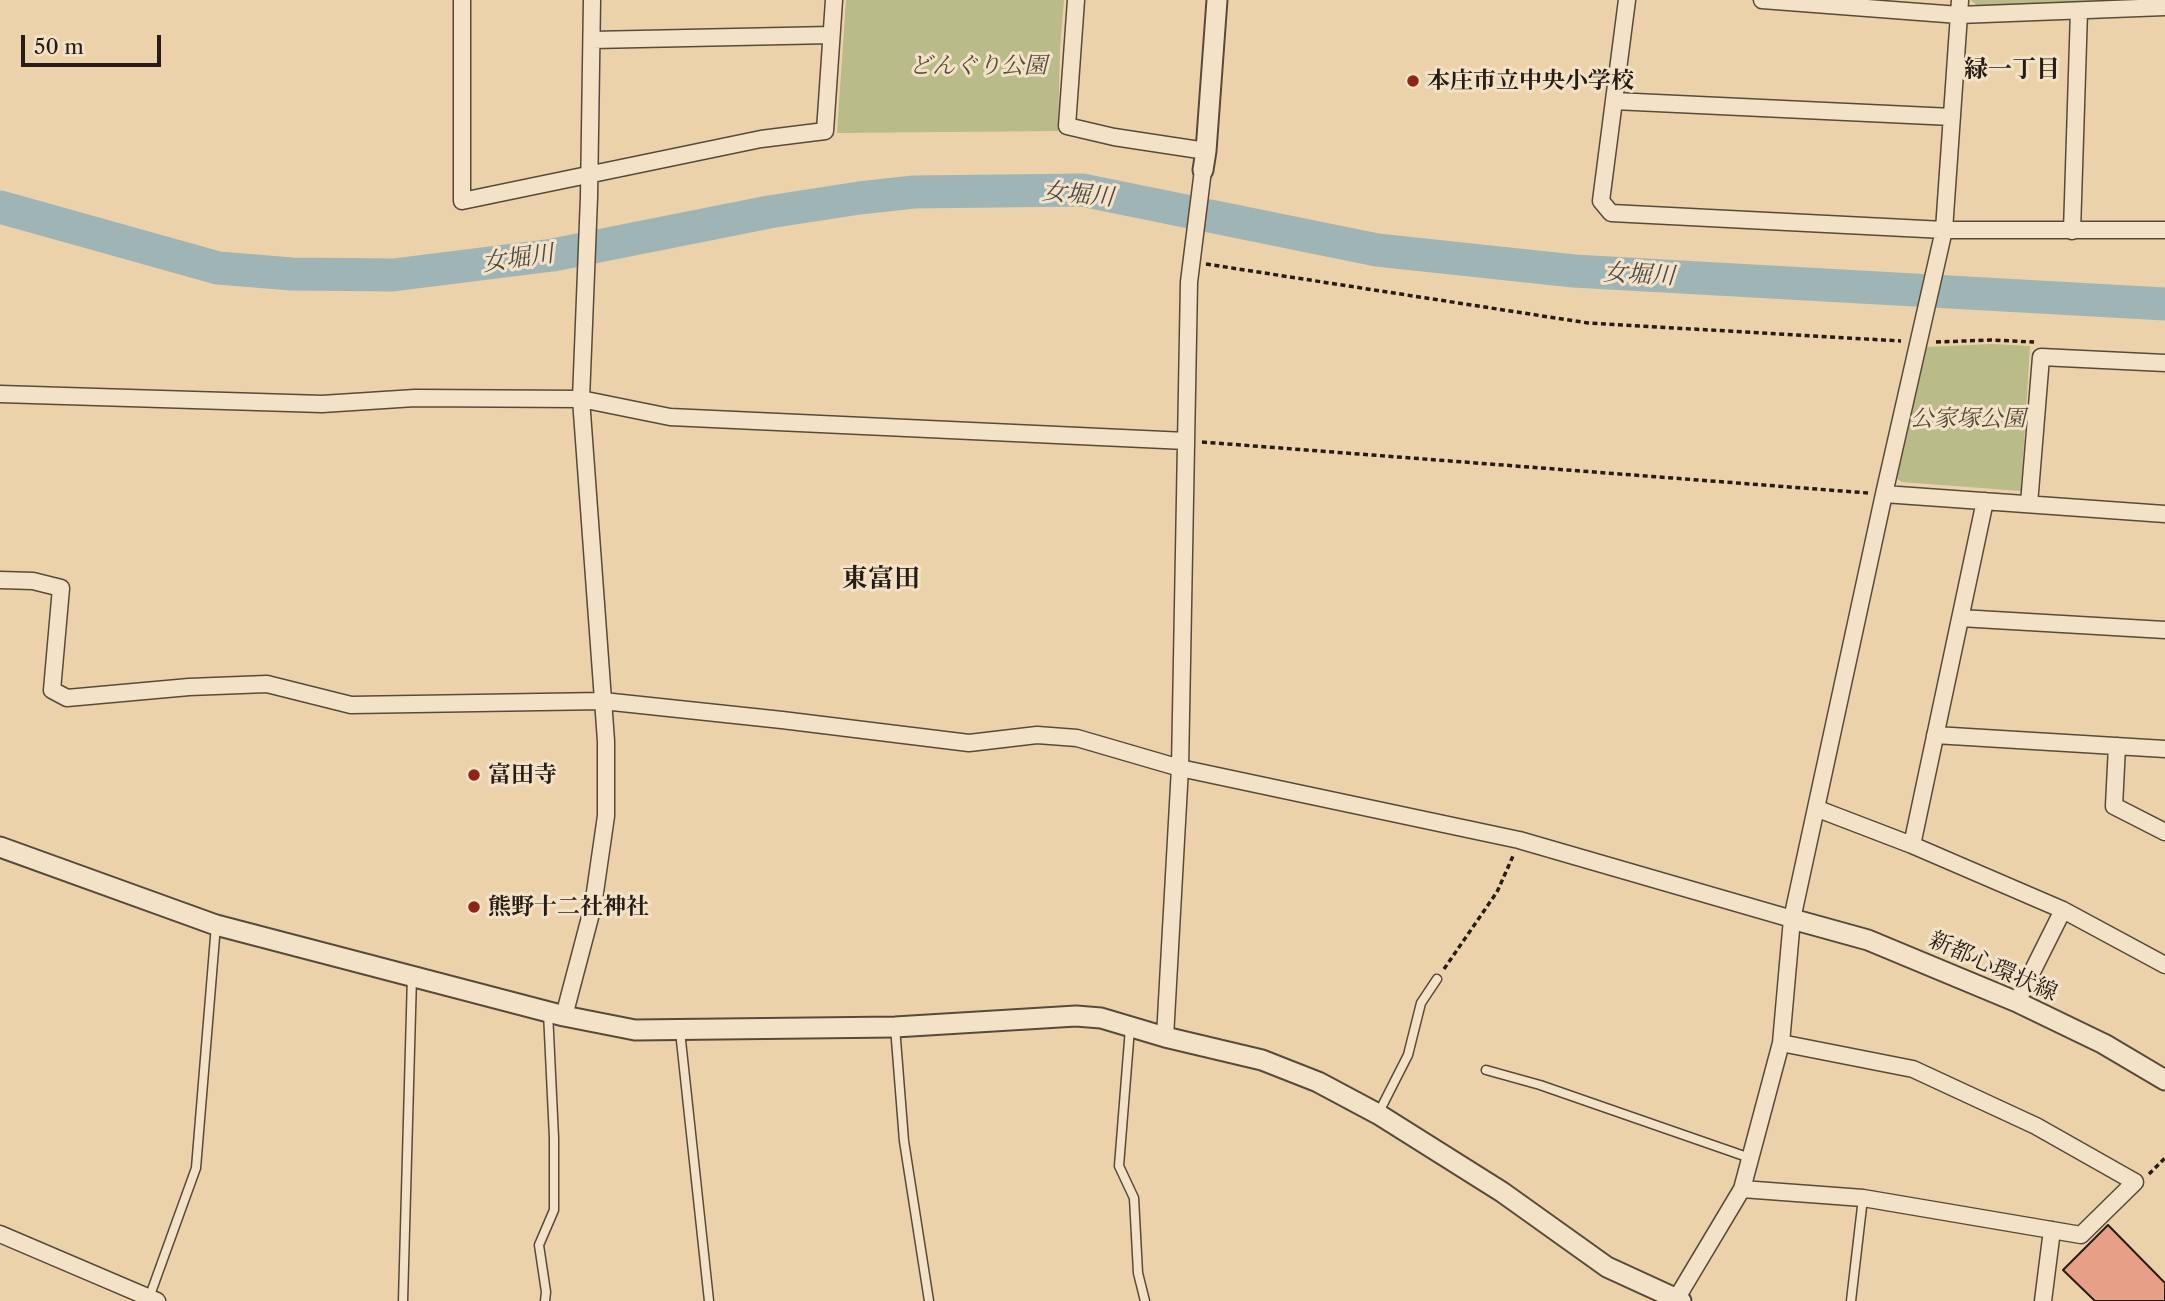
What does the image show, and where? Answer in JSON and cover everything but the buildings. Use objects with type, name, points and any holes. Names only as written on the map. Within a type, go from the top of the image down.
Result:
[{"type":"street","points":[[462,0],[462,201],[761,139],[825,131],[834,0]]},
{"type":"street","points":[[556,1014],[593,906],[606,816],[606,741],[581,399],[593,0]]},
{"type":"street","points":[[1076,0],[1067,126],[1205,161]]},
{"type":"street","points":[[1165,1037],[1180,768],[1189,282],[1205,161],[1217,0]]},
{"type":"street","points":[[1627,0],[1601,201],[1611,213],[1944,230],[2165,230]]},
{"type":"street","points":[[1762,0],[2079,10],[2163,5]]},
{"type":"street","points":[[0,847],[216,925],[556,1014],[635,1030],[895,1027],[1076,1016],[1101,1018],[1165,1037],[1262,1060],[1318,1082],[1378,1114],[1502,1192],[1607,1267],[1677,1300],[1742,1189],[1781,1043],[1792,919],[1944,230],[1960,8]]},
{"type":"street","points":[[2072,231],[2079,10]]},
{"type":"street","points":[[592,40],[831,35]]},
{"type":"street","points":[[1614,101],[1952,117]]},
{"type":"street","points":[[2029,505],[2041,357],[2165,363]]},
{"type":"street","points":[[0,394],[322,404],[415,398],[581,399],[670,417],[1186,441]]},
{"type":"street","points":[[1884,494],[2165,514]]},
{"type":"street","points":[[1912,845],[1985,501]]},
{"type":"street","points":[[0,580],[33,581],[61,588],[52,690],[67,698],[188,687],[267,684],[351,705],[603,701],[970,743],[1037,735],[1077,738],[1180,768],[1520,840],[1792,919]]},
{"type":"street","points":[[1960,618],[2165,630]]},
{"type":"street","points":[[1935,735],[2165,749]]},
{"type":"street","points":[[2118,746],[2114,806],[2165,832]]},
{"type":"street","points":[[1818,809],[1912,845],[2063,911],[2165,965]]},
{"type":"street","points":[[2017,1002],[2063,911]]},
{"type":"street","name":"新都心環状線","points":[[1792,919],[1868,940],[2017,1002],[2104,1044],[2165,1080]]},
{"type":"street","points":[[1742,1189],[1863,1198],[2081,1235],[2136,1182],[2036,1126],[1913,1069],[1781,1043]]},
{"type":"street","points":[[2043,1301],[2052,1230]]},
{"type":"street","points":[[0,1234],[153,1299]]},
{"type":"lane","points":[[153,1299],[196,1168],[216,925]]},
{"type":"lane","points":[[403,1301],[412,976]]},
{"type":"lane","points":[[1378,1114],[1408,1055],[1421,1003],[1437,979]]},
{"type":"lane","points":[[545,1301],[539,1245],[554,1210],[556,1014]]},
{"type":"lane","points":[[1130,1025],[1119,1166],[1134,1198],[1138,1273],[1146,1301]]},
{"type":"lane","points":[[895,1027],[904,1141],[929,1301]]},
{"type":"lane","points":[[680,1031],[709,1301]]},
{"type":"lane","points":[[1486,1070],[1540,1085],[1750,1158]]},
{"type":"lane","points":[[1852,1301],[1863,1198]]},
{"type":"path","points":[[1192,262],[1588,323],[1920,340]]},
{"type":"path","points":[[1186,441],[1884,494]]},
{"type":"path","points":[[1437,979],[1497,892],[1520,840]]},
{"type":"path","points":[[2136,1182],[2146,1177],[2165,1158]]},
{"type":"green space","name":"どんぐり公園","points":[[846,0],[1064,0],[1058,131],[837,133]]},
{"type":"green space","points":[[1970,0],[2152,0],[1978,6]]},
{"type":"green space","name":"公家塚公園","points":[[1991,344],[2030,346],[2021,491],[1902,482],[1894,477],[1927,347]]},
{"type":"waterway","name":"女堀川","points":[[0,207],[218,268],[292,274],[393,275],[553,255],[769,212],[859,198],[914,192],[1082,190],[1377,250],[1574,271],[2165,304]]},
{"type":"place","name":"本庄市立中央小学校","points":[[1413,81]]},
{"type":"place","name":"富田寺","points":[[474,775]]},
{"type":"place","name":"熊野十二社神社","points":[[474,907]]},
{"type":"district","name":"緑一丁目","points":[[2012,70]]},
{"type":"district","name":"東富田","points":[[881,579]]}]
